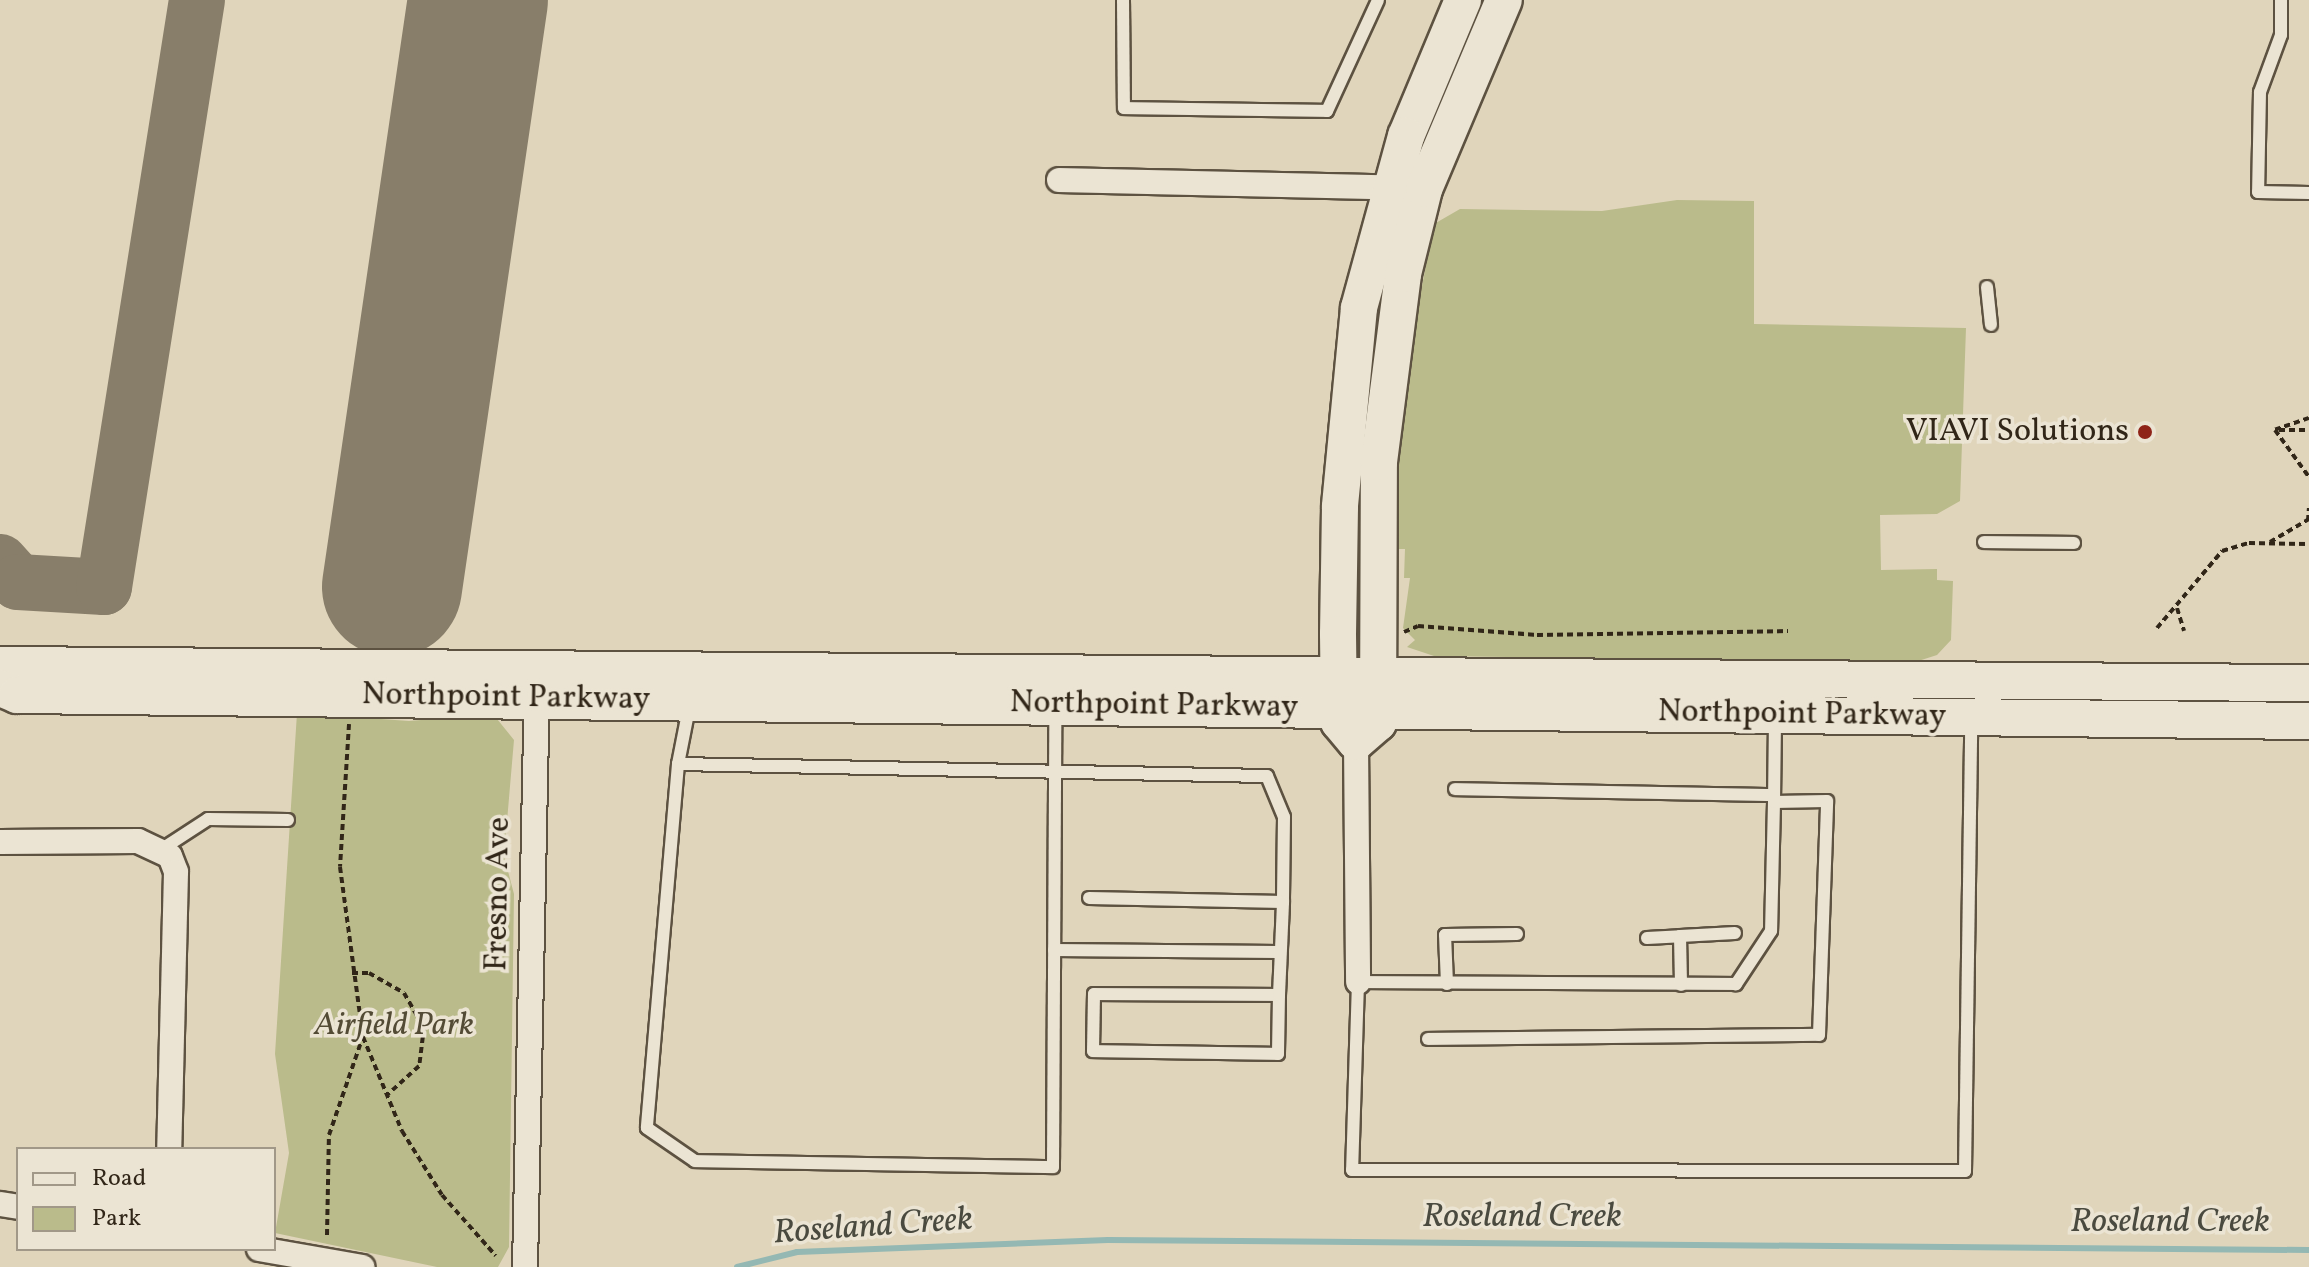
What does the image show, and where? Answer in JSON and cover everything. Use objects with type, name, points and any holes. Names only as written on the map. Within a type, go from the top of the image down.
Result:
[{"type":"street","points":[[1358,982],[1356,742],[1339,722],[1346,411],[1359,308],[1406,188],[1463,0]]},
{"type":"street","points":[[1356,742],[1378,723],[1379,462],[1406,188],[1504,0]]},
{"type":"street","points":[[1059,180],[1406,188]]},
{"type":"street","name":"Northpoint Parkway","points":[[0,665],[691,684],[1378,671],[1971,698],[2309,721]]},
{"type":"street","name":"Northpoint Parkway","points":[[0,688],[17,695],[538,682]]},
{"type":"street","name":"Fresno Ave","points":[[525,1267],[538,682]]},
{"type":"street","name":"Northpoint Parkway","points":[[691,684],[1055,705],[1775,715],[1971,698],[2309,683]]},
{"type":"street","points":[[0,842],[138,841],[162,849],[176,872],[169,1147]]},
{"type":"street","points":[[270,1251],[362,1267]]},
{"type":"lane","points":[[1123,0],[1124,108],[1327,111],[1378,0]]},
{"type":"lane","points":[[2281,0],[2281,35],[2260,92],[2258,192],[2309,193]]},
{"type":"lane","points":[[1987,287],[1991,325]]},
{"type":"lane","points":[[1984,542],[2074,543]]},
{"type":"lane","points":[[691,684],[678,764],[647,1128],[695,1161],[1053,1167],[1055,705]]},
{"type":"lane","points":[[1775,715],[1771,931],[1736,984],[1358,982],[1352,1170],[1965,1171],[1971,698]]},
{"type":"lane","points":[[678,764],[1267,776],[1284,817],[1283,902],[1278,952],[1279,995],[1278,1054],[1093,1051],[1094,994],[1279,995]]},
{"type":"lane","points":[[1428,1039],[1819,1035],[1827,801],[1455,789]]},
{"type":"lane","points":[[162,849],[208,819],[288,820]]},
{"type":"lane","points":[[1089,898],[1283,902]]},
{"type":"lane","points":[[1647,938],[1735,933]]},
{"type":"lane","points":[[1447,984],[1445,935],[1517,934]]},
{"type":"lane","points":[[1680,936],[1681,985]]},
{"type":"lane","points":[[1054,950],[1278,952]]},
{"type":"path","points":[[2275,430],[2309,418]]},
{"type":"path","points":[[2275,430],[2309,430]]},
{"type":"path","points":[[2275,430],[2309,477]]},
{"type":"path","points":[[2267,544],[2308,520],[2309,508]]},
{"type":"path","points":[[2157,628],[2177,608],[2212,558],[2267,544],[2309,544]]},
{"type":"path","points":[[2177,608],[2184,631]]},
{"type":"path","points":[[1402,633],[1418,626],[1537,635],[1788,631]]},
{"type":"path","points":[[350,714],[340,867],[363,1037],[387,1095],[442,1195],[496,1256]]},
{"type":"path","points":[[352,973],[369,973],[404,993],[424,1027],[419,1066],[387,1095]]},
{"type":"path","points":[[327,1235],[329,1135],[363,1037]]},
{"type":"green space","points":[[1677,200],[1754,201],[1754,324],[1966,328],[1960,501],[1937,514],[1880,515],[1881,570],[1937,569],[1937,580],[1953,581],[1951,640],[1937,655],[1912,663],[1434,656],[1407,647],[1415,640],[1403,628],[1410,578],[1404,578],[1405,549],[1393,549],[1398,410],[1434,224],[1460,209],[1602,211]]},
{"type":"green space","name":"Airfield Park","points":[[297,713],[409,721],[493,714],[514,740],[504,856],[514,894],[509,1247],[498,1267],[437,1267],[276,1233],[289,1153],[275,1054]]},
{"type":"waterway","name":"Roseland Creek","points":[[737,1267],[797,1252],[1108,1240],[2309,1250]]},
{"type":"taxiway","points":[[0,562],[18,582],[104,587],[197,0]]},
{"type":"runway","points":[[392,587],[478,0]]},
{"type":"place","name":"VIAVI Solutions","points":[[2145,432]]}]
